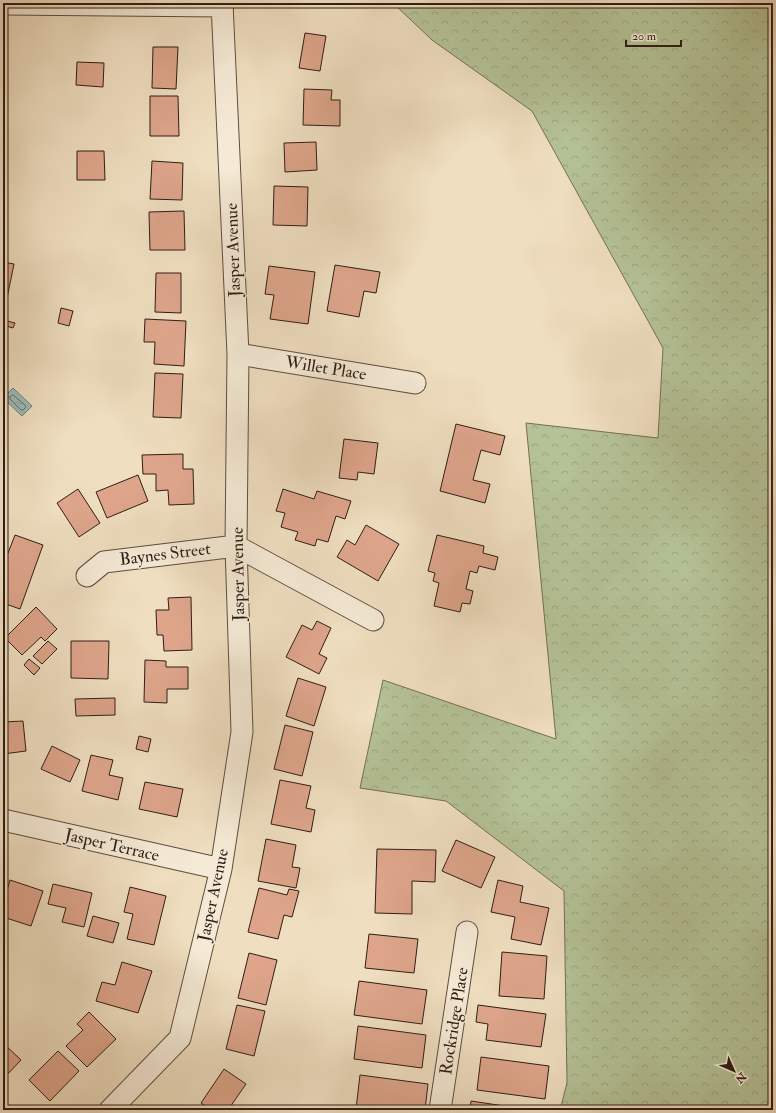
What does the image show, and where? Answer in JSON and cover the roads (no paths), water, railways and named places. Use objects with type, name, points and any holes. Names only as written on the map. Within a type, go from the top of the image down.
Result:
[{"type":"street","points":[[3,4],[223,5]]},
{"type":"street","name":"Jasper Avenue","points":[[110,1110],[180,1038],[221,869],[242,732],[236,546],[238,354],[223,5]]},
{"type":"street","name":"Willet Place","points":[[238,354],[415,383]]},
{"type":"street","points":[[236,546],[373,620]]},
{"type":"street","name":"Baynes Street","points":[[86,576],[104,562],[236,546]]},
{"type":"street","name":"Jasper Terrace","points":[[3,820],[221,869]]},
{"type":"street","name":"Rockridge Place","points":[[440,1110],[467,932]]},
{"type":"water","points":[[13,388],[32,406],[22,416],[3,398]]}]
